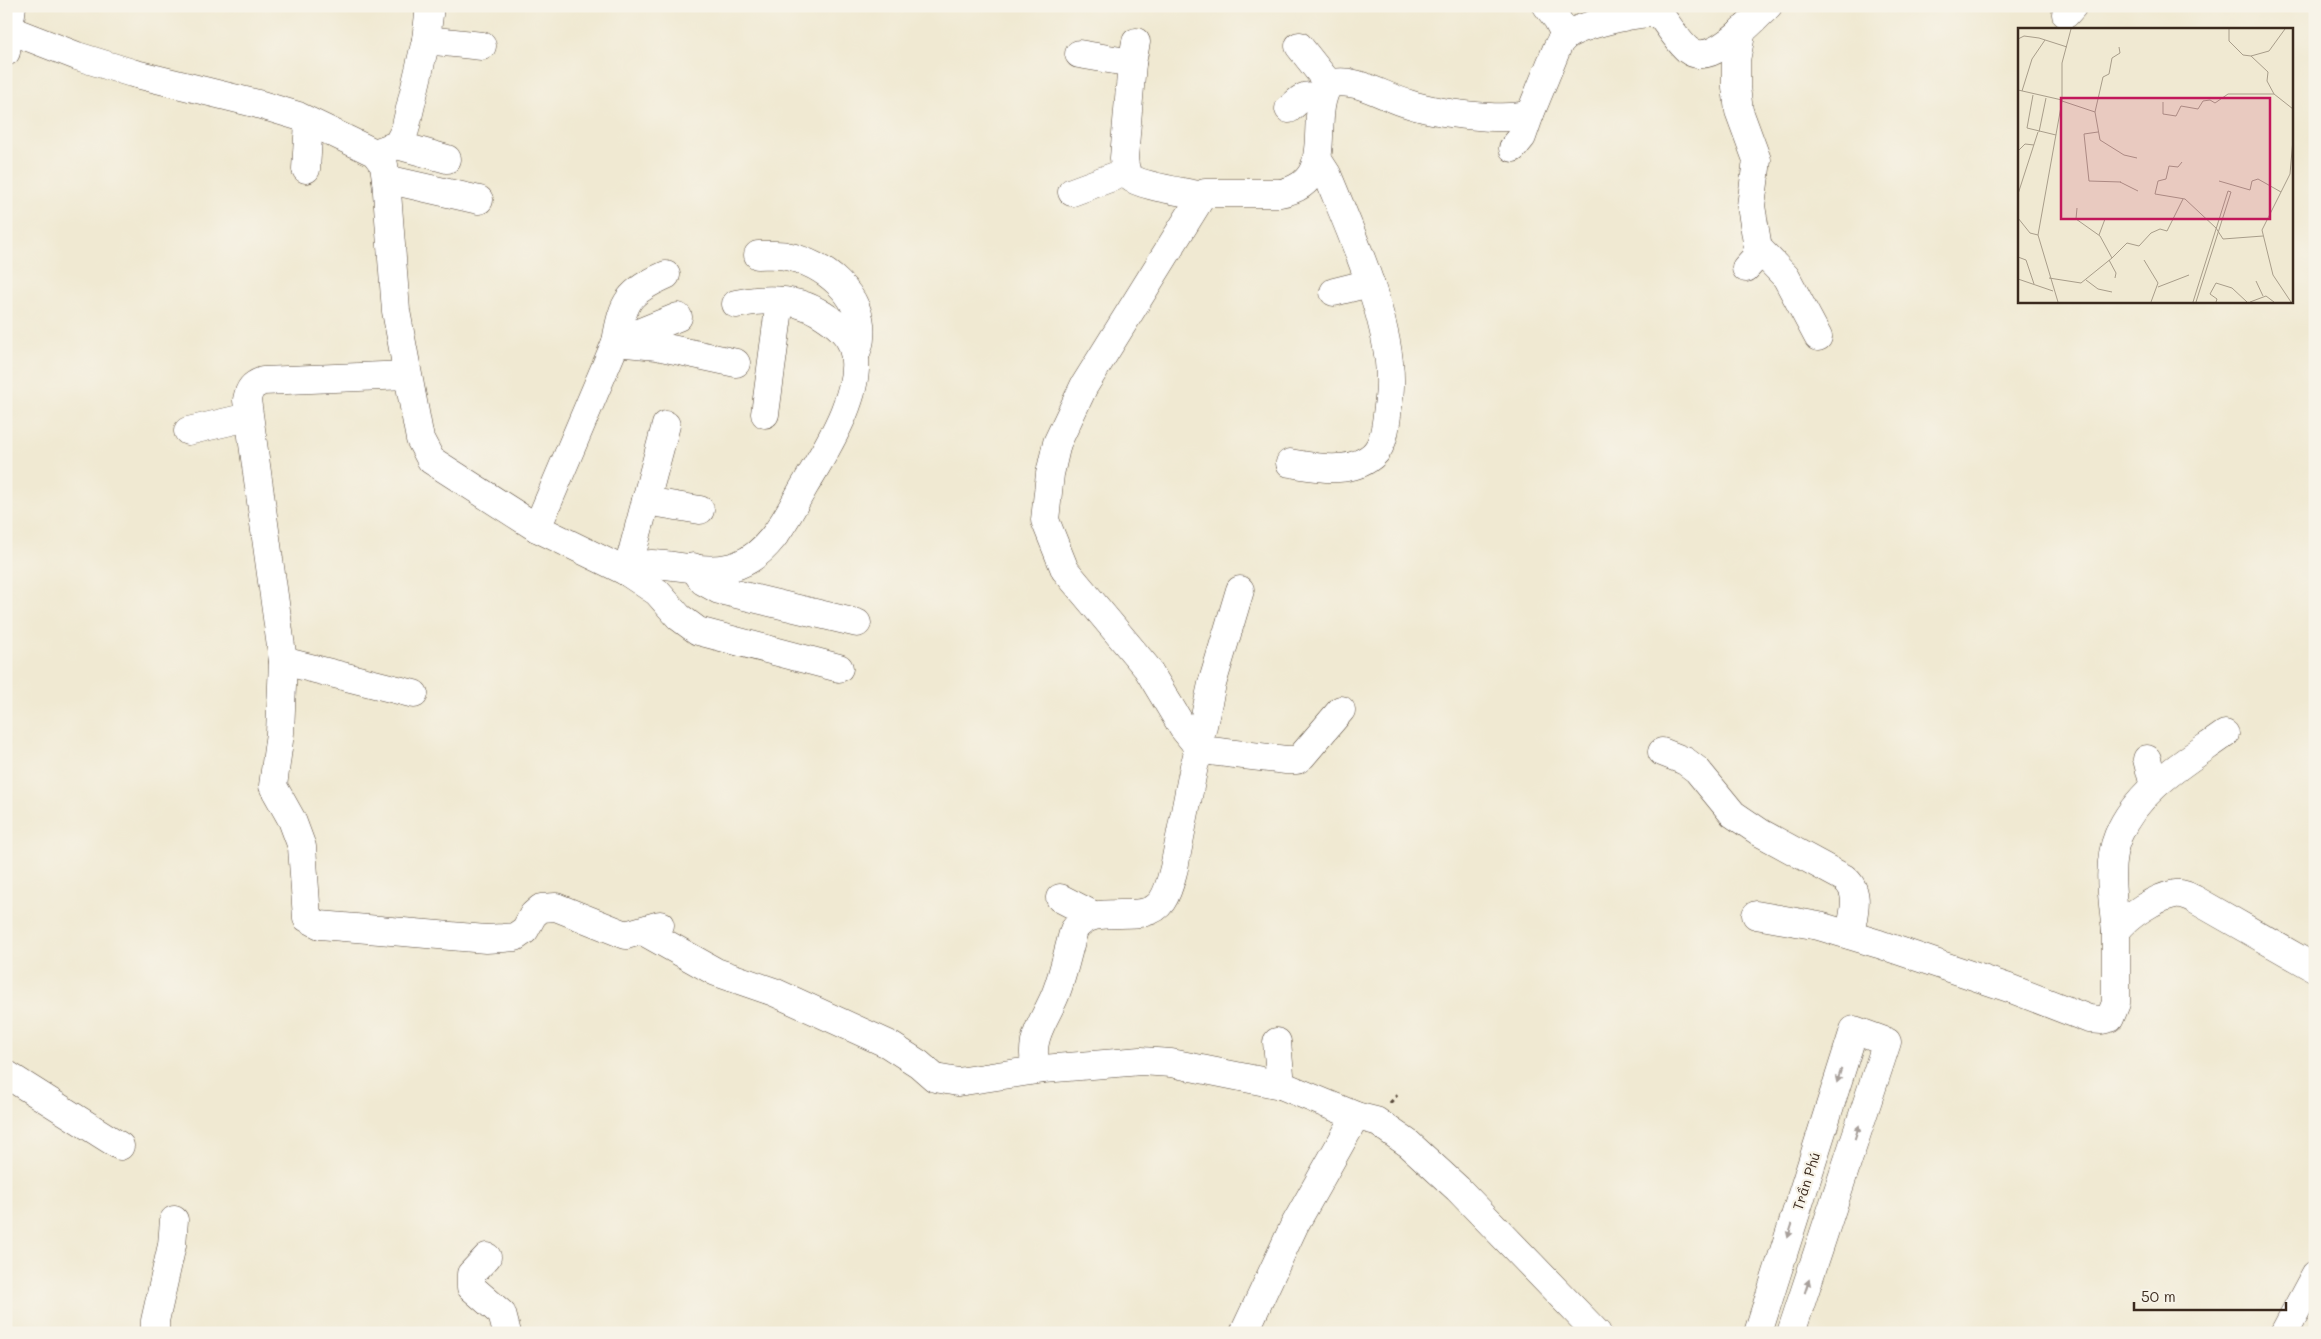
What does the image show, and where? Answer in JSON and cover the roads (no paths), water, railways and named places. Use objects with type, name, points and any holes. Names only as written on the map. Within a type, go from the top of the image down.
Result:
[{"type":"street","points":[[430,6],[426,40],[405,130],[386,149],[384,165],[393,289],[407,375],[420,438],[431,460],[537,528],[628,572],[657,592],[679,617],[698,631],[839,668]]},
{"type":"street","points":[[1547,6],[1566,36]]},
{"type":"street","points":[[1513,148],[1522,138],[1557,48],[1566,36],[1612,20],[1656,14],[1661,16],[1688,50],[1704,55],[1719,49],[1768,6]]},
{"type":"street","points":[[9,24],[132,73],[258,104],[386,149],[447,159]]},
{"type":"street","points":[[1742,30],[1736,60],[1736,87],[1739,111],[1757,160],[1751,206],[1752,258],[1786,277],[1818,337]]},
{"type":"street","points":[[426,40],[482,46]]},
{"type":"street","points":[[1299,46],[1325,93],[1318,160],[1310,177],[1291,191],[1280,193],[1205,193],[1202,196],[1084,386],[1068,418],[1057,443],[1050,474],[1045,520],[1065,570],[1148,668],[1197,749],[1297,760],[1308,750],[1341,710]]},
{"type":"street","points":[[1079,54],[1134,53],[1124,145],[1126,172],[1141,182],[1202,196]]},
{"type":"street","points":[[1289,109],[1305,96],[1325,93],[1345,81],[1427,110],[1506,117],[1530,114]]},
{"type":"street","points":[[306,169],[309,122]]},
{"type":"street","points":[[1290,463],[1330,468],[1347,466],[1368,460],[1378,451],[1385,432],[1390,385],[1387,347],[1370,283],[1327,174],[1318,160]]},
{"type":"street","points":[[1072,192],[1126,172]]},
{"type":"street","points":[[386,179],[479,200]]},
{"type":"street","points":[[628,572],[641,565],[652,564],[720,570],[740,564],[763,548],[776,534],[815,467],[846,407],[854,377],[855,357],[860,338],[859,319],[845,288],[819,267],[786,256],[758,255]]},
{"type":"street","points":[[537,528],[616,342],[622,311],[642,286],[666,275]]},
{"type":"street","points":[[1334,292],[1370,283]]},
{"type":"street","points":[[736,304],[758,300],[780,301],[810,306],[845,333],[852,343],[855,357]]},
{"type":"street","points":[[764,414],[780,301]]},
{"type":"street","points":[[616,342],[678,317]]},
{"type":"street","points":[[616,342],[657,346],[736,363]]},
{"type":"street","points":[[407,375],[263,381],[254,384],[246,400],[283,661],[280,733],[272,786],[292,820],[302,847],[307,918],[320,925],[486,939],[515,937],[525,930],[533,915],[541,908],[556,907],[626,936],[652,928],[716,972],[774,992],[888,1044],[935,1078],[958,1082],[1043,1069],[1141,1062],[1161,1063],[1281,1086],[1356,1116],[1376,1121],[1410,1144],[1458,1189],[1596,1333]]},
{"type":"street","points":[[188,431],[248,416]]},
{"type":"street","points":[[628,572],[666,425]]},
{"type":"street","points":[[646,500],[700,510]]},
{"type":"street","points":[[694,567],[703,582],[719,590],[857,623]]},
{"type":"street","points":[[1043,1069],[1035,1061],[1034,1052],[1037,1035],[1056,993],[1074,930],[1085,918],[1139,913],[1153,908],[1162,902],[1172,876],[1212,684],[1240,590]]},
{"type":"street","points":[[283,661],[414,694]]},
{"type":"street","points":[[1756,916],[1819,926],[2009,988],[2089,1019],[2102,1020],[2110,1018],[2116,1003],[2116,932],[2111,890],[2117,837],[2129,816],[2154,786],[2225,734]]},
{"type":"street","points":[[1662,752],[1685,761],[1697,770],[1733,814],[1761,833],[1853,884],[1856,894],[1850,935]]},
{"type":"street","points":[[2147,759],[2154,786]]},
{"type":"street","points":[[2116,932],[2130,916],[2164,898],[2176,894],[2185,894],[2315,968]]},
{"type":"street","points":[[1060,898],[1093,916]]},
{"type":"street","name":"Trần Phú","points":[[1758,1333],[1854,1030],[1887,1042],[1791,1333]]},
{"type":"street","points":[[1276,1042],[1281,1086]]},
{"type":"street","points":[[6,1074],[120,1146]]},
{"type":"street","points":[[1244,1333],[1294,1226],[1356,1116]]},
{"type":"street","points":[[155,1333],[154,1321],[172,1245],[174,1220]]},
{"type":"street","points":[[487,1256],[471,1274],[471,1287],[502,1314],[507,1333]]},
{"type":"street","points":[[2284,1333],[2315,1274]]}]
